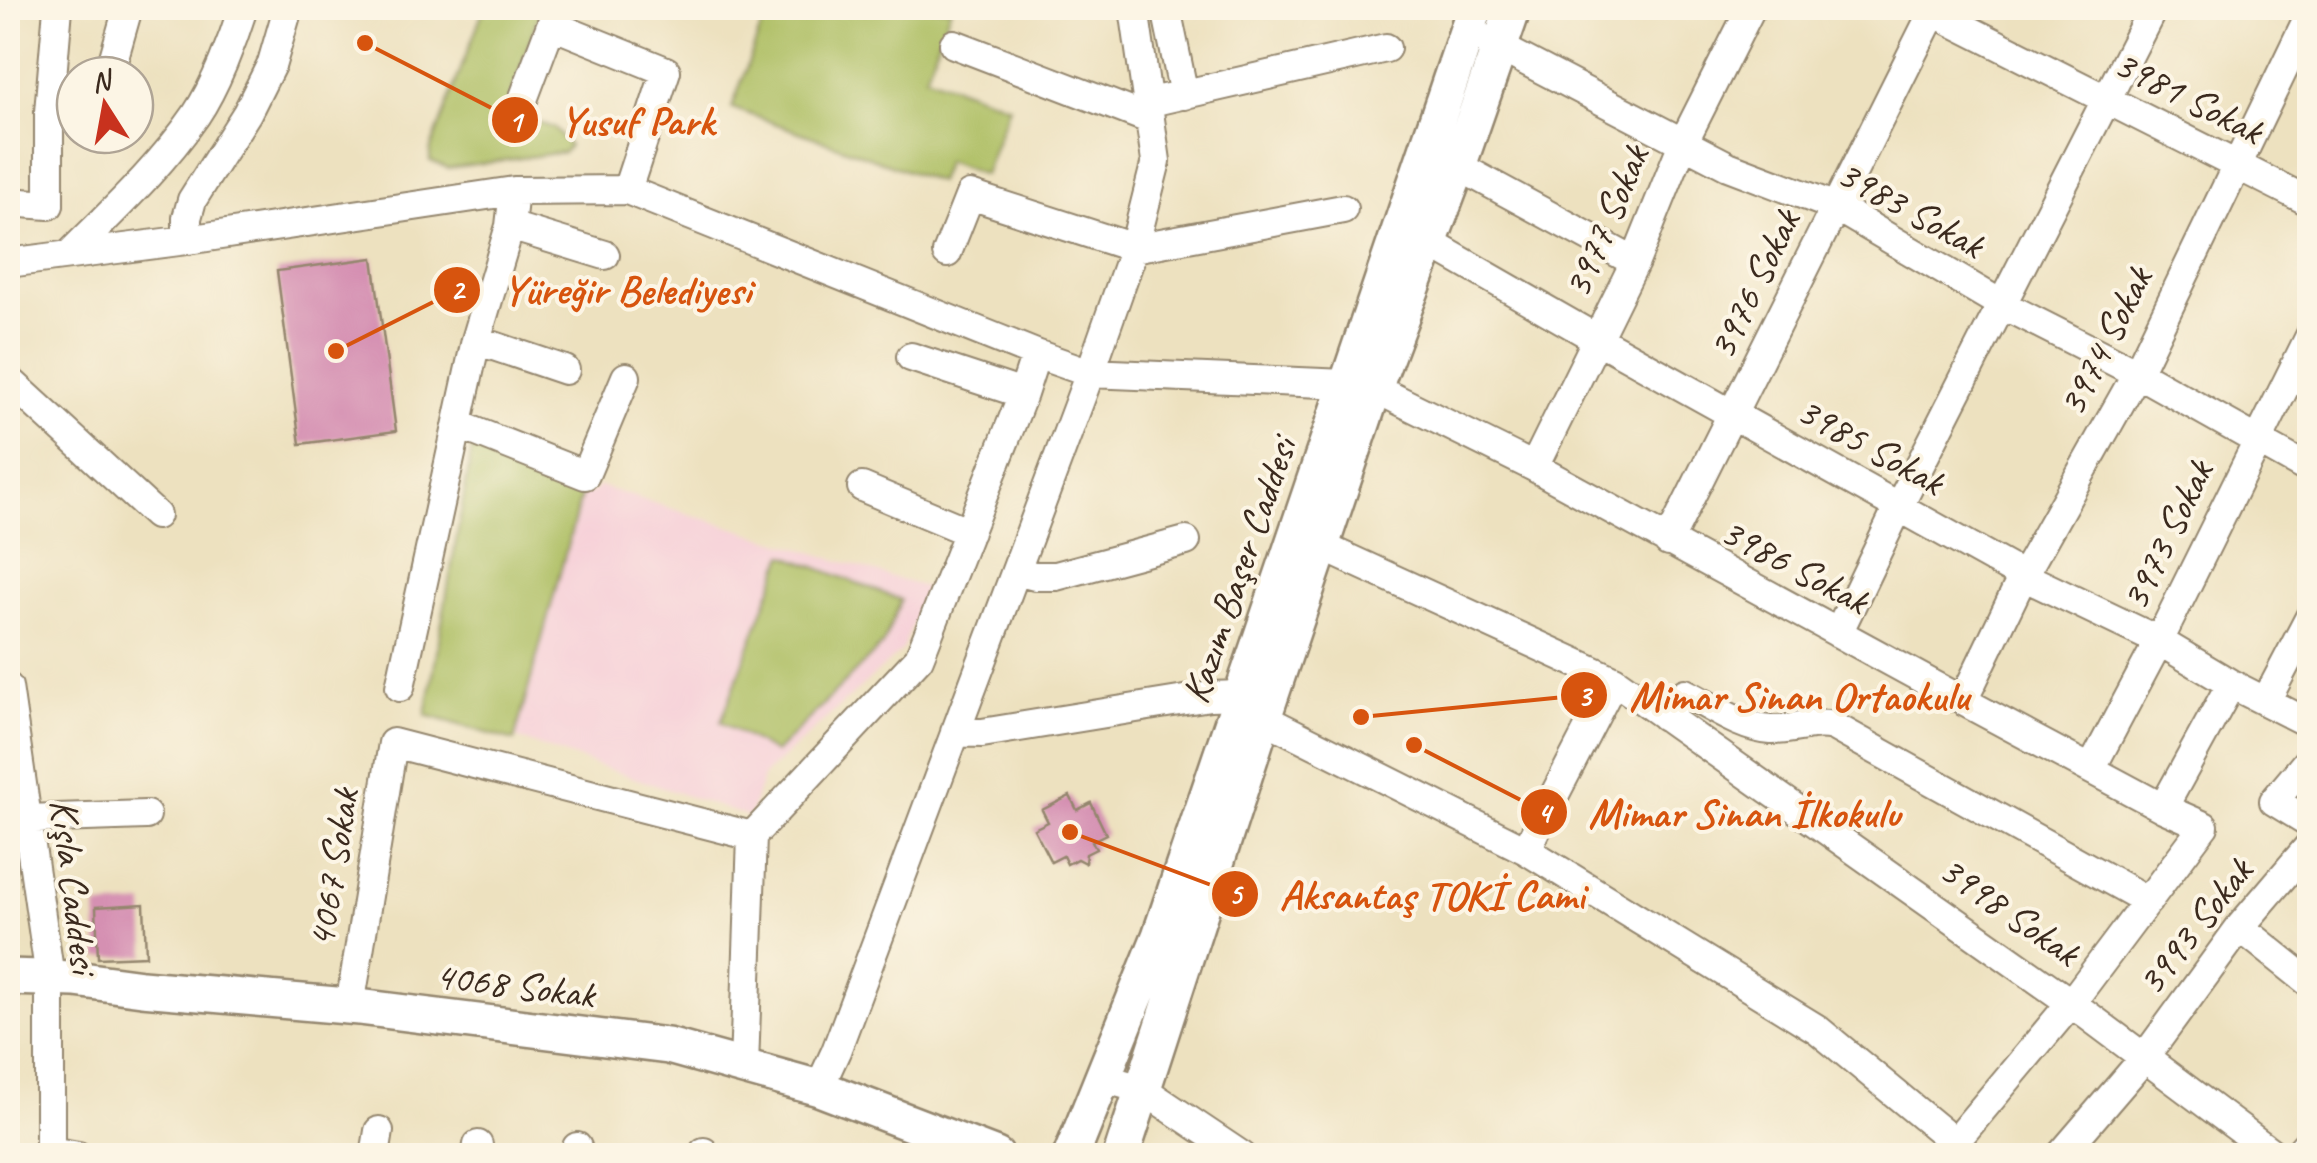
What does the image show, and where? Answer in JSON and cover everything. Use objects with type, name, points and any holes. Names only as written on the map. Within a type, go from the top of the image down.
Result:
[{"type":"main road","name":"Kazım Başer Caddesi","points":[[1121,1156],[1252,707],[1360,386],[1411,242],[1458,166],[1514,8]]},
{"type":"main road","name":"Kazım Başer Caddesi","points":[[1411,242],[1420,168],[1471,19]]},
{"type":"main road","name":"Kazım Başer Caddesi","points":[[1071,1156],[1321,546],[1360,386]]},
{"type":"main road","name":"4068 Sokak","points":[[8,977],[74,979],[350,1006],[668,1046],[820,1088],[996,1156]]},
{"type":"street","points":[[8,202],[50,205],[50,112],[58,8]]},
{"type":"street","points":[[115,55],[128,8]]},
{"type":"street","points":[[70,254],[143,180],[197,113],[234,38],[243,8]]},
{"type":"street","points":[[187,240],[186,218],[192,200],[264,80],[288,8]]},
{"type":"street","points":[[820,1088],[1134,248],[1156,162],[1134,8]]},
{"type":"street","points":[[1166,8],[1184,94]]},
{"type":"street","name":"3977 Sokak","points":[[1534,467],[1635,262],[1682,142],[1751,8]]},
{"type":"street","points":[[1838,633],[2152,8]]},
{"type":"street","name":"3981 Sokak","points":[[1931,9],[2310,202]]},
{"type":"street","name":"3976 Sokak","points":[[1668,542],[1931,9]]},
{"type":"street","name":"3974 Sokak","points":[[1963,701],[2023,576],[2137,373],[2310,14]]},
{"type":"street","points":[[524,98],[555,16],[666,71],[627,190]]},
{"type":"street","name":"3983 Sokak","points":[[1471,19],[1499,46],[1728,166],[1836,208],[2000,304],[2137,373],[2310,470]]},
{"type":"street","points":[[954,44],[1148,111],[1184,94],[1386,48]]},
{"type":"street","points":[[1420,168],[1458,166],[1635,262]]},
{"type":"street","points":[[8,263],[514,191],[627,190],[1090,373],[1360,386]]},
{"type":"street","points":[[400,687],[476,340],[510,226],[514,191]]},
{"type":"street","points":[[947,252],[970,195],[1134,248],[1342,209]]},
{"type":"street","points":[[510,226],[604,256]]},
{"type":"street","name":"3985 Sokak","points":[[1411,242],[1597,339],[2023,576],[2159,641],[2230,684],[2310,724]]},
{"type":"street","name":"3973 Sokak","points":[[2092,769],[2310,336]]},
{"type":"street","points":[[476,340],[564,370]]},
{"type":"street","points":[[744,1067],[752,836],[919,658],[1036,354]]},
{"type":"street","points":[[911,356],[1023,394]]},
{"type":"street","points":[[459,426],[585,475],[626,377]]},
{"type":"street","points":[[8,379],[156,515]]},
{"type":"street","name":"3986 Sokak","points":[[1360,386],[1534,467],[1963,701],[2204,826],[2148,901]]},
{"type":"street","points":[[862,487],[969,532]]},
{"type":"street","points":[[1016,571],[1056,576],[1186,541]]},
{"type":"street","name":"3998 Sokak","points":[[1321,546],[1614,680],[2072,1002],[2276,1156]]},
{"type":"street","points":[[2266,701],[2310,616]]},
{"type":"street","points":[[1526,850],[1614,680]]},
{"type":"street","points":[[2164,808],[2230,684]]},
{"type":"street","name":"Kışla Caddesi","points":[[8,687],[50,978],[50,1153]]},
{"type":"street","points":[[955,732],[982,733],[1210,696],[1252,707],[1526,850],[1817,1030],[1948,1149],[2072,1002],[2148,901],[1833,726],[1763,729],[1685,692],[1664,716]]},
{"type":"street","name":"4067 Sokak","points":[[350,1006],[393,743],[752,836]]},
{"type":"street","points":[[2310,758],[2274,801],[2310,823]]},
{"type":"street","points":[[27,819],[146,815]]},
{"type":"street","name":"3993 Sokak","points":[[2067,1153],[2240,927],[2310,845]]},
{"type":"street","points":[[2240,927],[2310,983]]},
{"type":"street","points":[[1102,1078],[1142,1089],[1242,1156]]},
{"type":"street","points":[[2296,1156],[2310,1140]]},
{"type":"street","points":[[50,1153],[78,1156]]},
{"type":"shaded area","points":[[469,455],[592,493],[599,486],[927,588],[902,650],[764,775],[749,817],[431,709]]},
{"type":"green space","points":[[484,8],[541,8],[506,111],[554,128],[569,146],[564,152],[448,168],[430,161],[430,151]]},
{"type":"green space","points":[[768,8],[951,8],[926,76],[1009,106],[984,175],[946,161],[938,182],[732,108]]},
{"type":"green space","points":[[472,448],[584,485],[514,741],[426,715]]},
{"type":"green space","points":[[784,555],[901,600],[883,644],[775,753],[721,722]]},
{"type":"building","points":[[373,258],[396,431],[300,444],[277,271]]},
{"type":"building","points":[[1070,796],[1077,810],[1091,803],[1106,834],[1092,841],[1096,849],[1086,854],[1085,863],[1077,859],[1067,864],[1063,856],[1051,862],[1034,829],[1048,822],[1042,810]]},
{"type":"building","points":[[144,904],[146,956],[98,958],[96,907]]},
{"type":"place","name":"Yusuf Park","points":[[365,43]]},
{"type":"place","name":"Yüreğir Belediyesi","points":[[336,351]]},
{"type":"place","name":"Mimar Sinan Ortaokulu","points":[[1361,717]]},
{"type":"place","name":"Mimar Sinan İlkokulu","points":[[1414,745]]},
{"type":"place","name":"Aksantaş TOKİ Cami","points":[[1070,832]]}]
